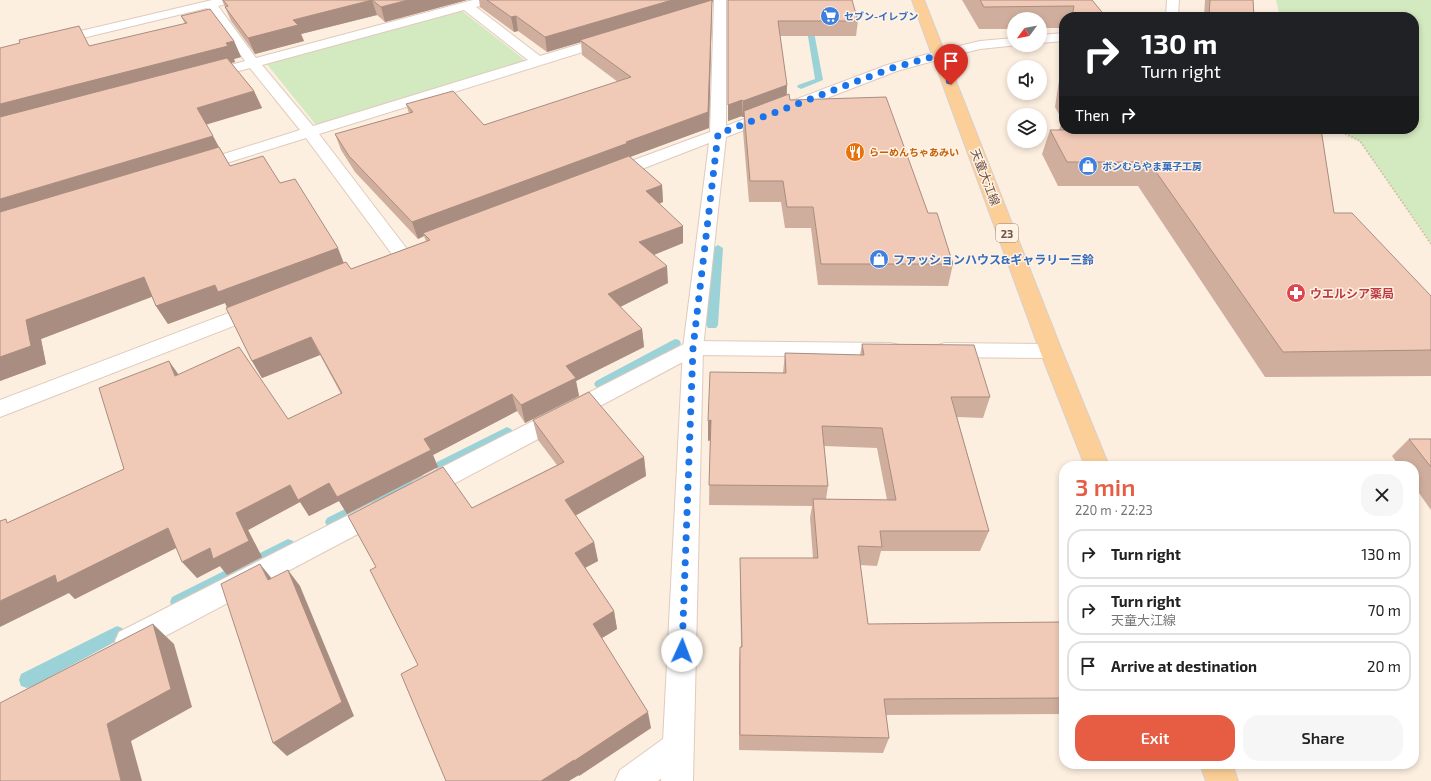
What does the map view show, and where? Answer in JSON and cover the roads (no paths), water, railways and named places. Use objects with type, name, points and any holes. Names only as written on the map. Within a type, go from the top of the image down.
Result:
[{"type":"main road","name":"天童大江線","points":[[918,0],[1051,351],[1095,461]]},
{"type":"main road","points":[[1218,769],[1222,781]]},
{"type":"street","points":[[0,54],[227,0]]},
{"type":"street","points":[[192,80],[487,0]]},
{"type":"street","points":[[1172,12],[1173,0]]},
{"type":"street","points":[[210,4],[401,253]]},
{"type":"street","points":[[677,781],[693,348],[718,134],[714,5]]},
{"type":"street","points":[[467,6],[538,61]]},
{"type":"street","points":[[182,172],[621,36]]},
{"type":"street","points":[[1047,38],[1059,37]]},
{"type":"street","points":[[593,181],[892,68],[980,45],[1007,43]]},
{"type":"street","points":[[0,409],[275,302]]},
{"type":"street","points":[[113,649],[693,348],[1051,351]]},
{"type":"street","points":[[631,781],[678,747]]},
{"type":"waterway","points":[[801,87],[819,80],[805,0]]},
{"type":"waterway","points":[[712,325],[718,248]]},
{"type":"waterway","points":[[600,384],[675,343]]},
{"type":"waterway","points":[[442,466],[507,432]]},
{"type":"waterway","points":[[332,522],[417,478]]},
{"type":"waterway","points":[[177,602],[288,545]]},
{"type":"waterway","points":[[27,680],[117,633]]},
{"type":"place","name":"セブン-イレブン","points":[[830,16]]},
{"type":"place","name":"らーめんちゃあみい","points":[[855,152]]},
{"type":"place","name":"ボンむらやま菓子工房","points":[[1088,166]]},
{"type":"place","name":"ファッションハウス&ギャラリー三鈴","points":[[879,259]]},
{"type":"place","name":"ウエルシア薬局","points":[[1296,293]]}]
